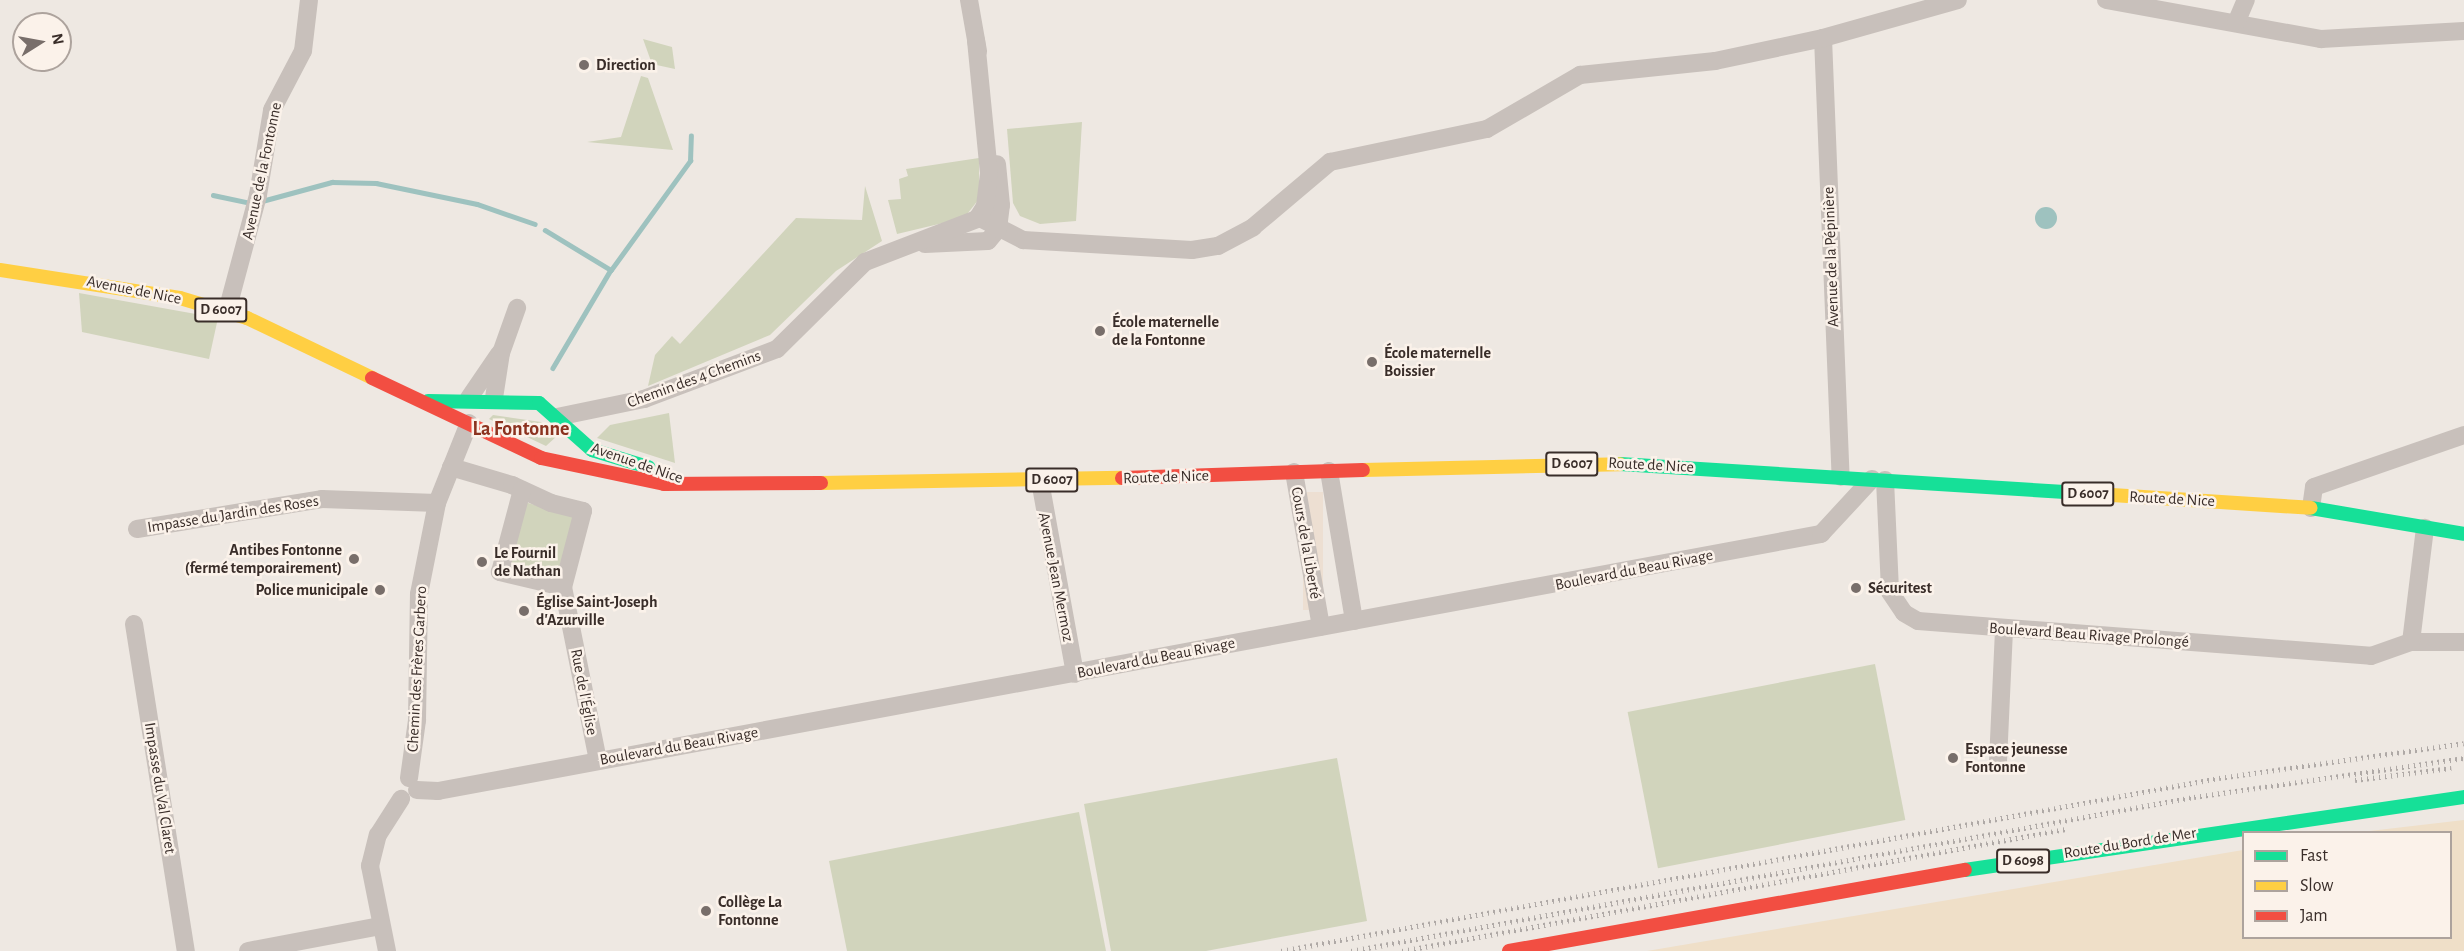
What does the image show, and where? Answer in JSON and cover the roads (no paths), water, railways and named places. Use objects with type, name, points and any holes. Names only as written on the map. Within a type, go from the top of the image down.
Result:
[{"type":"main road","name":"Avenue de Nice","points":[[0,270],[180,298],[226,311],[564,466],[644,481],[691,482]]},
{"type":"main road","points":[[469,398],[469,423]]},
{"type":"main road","name":"Avenue de Nice","points":[[427,402],[494,398],[539,403],[592,450],[691,482]]},
{"type":"main road","name":"D 6007","points":[[469,423],[492,406],[519,401]]},
{"type":"main road","points":[[520,446],[545,451],[575,435]]},
{"type":"main road","name":"Route de Nice","points":[[691,482],[1040,481],[1601,463],[2311,508],[2464,534]]},
{"type":"main road","name":"Route du Bord de Mer","points":[[1509,951],[1585,940],[2096,847],[2464,797]]},
{"type":"main road","name":"Route du Bord de Mer","points":[[1551,951],[1585,940]]},
{"type":"street","name":"Avenue de la Fontonne","points":[[226,311],[258,195],[272,110],[303,51],[309,0]]},
{"type":"street","points":[[969,0],[998,172],[998,229]]},
{"type":"street","points":[[976,40],[989,172],[985,206],[978,217],[1023,240],[1192,250],[1218,246],[1253,227],[1330,162],[1487,129],[1580,75],[1715,61],[1823,38],[1957,0]]},
{"type":"street","points":[[2106,0],[2170,5],[2236,23],[2321,39],[2464,31]]},
{"type":"street","points":[[2236,23],[2246,0]]},
{"type":"street","name":"Avenue de la Pépinière","points":[[1823,38],[1841,477]]},
{"type":"street","name":"Chemin des 4 Chemins","points":[[603,410],[777,349],[865,262],[891,249],[978,217]]},
{"type":"street","name":"Chemin des 4 Chemins","points":[[891,249],[988,241],[998,229]]},
{"type":"street","points":[[494,398],[501,353],[517,308]]},
{"type":"street","points":[[469,398],[501,353]]},
{"type":"street","points":[[557,417],[603,410]]},
{"type":"street","points":[[575,435],[603,410]]},
{"type":"street","name":"Chemin des Frères Garbero","points":[[380,926],[370,866],[378,835],[401,799],[397,783],[413,784],[417,720],[419,594],[437,503],[469,423]]},
{"type":"street","points":[[2311,508],[2314,487],[2464,435]]},
{"type":"street","points":[[451,467],[522,490],[583,511],[563,588],[500,572],[522,490]]},
{"type":"street","name":"Cours de la Liberté","points":[[1294,472],[1320,621],[1353,615],[1329,471]]},
{"type":"street","name":"Boulevard du Beau Rivage","points":[[1353,615],[1821,534],[1879,480]]},
{"type":"street","name":"Boulevard Beau Rivage Prolongé","points":[[1879,480],[1890,592],[1904,613],[1918,621],[2004,630],[2371,656],[2411,642],[2464,642]]},
{"type":"street","name":"Avenue Jean Mermoz","points":[[1040,481],[1075,674]]},
{"type":"street","name":"Impasse du Jardin des Roses","points":[[137,529],[322,499],[437,503]]},
{"type":"street","points":[[2411,642],[2425,528]]},
{"type":"street","name":"Rue de l'Église","points":[[563,588],[598,761]]},
{"type":"street","name":"Boulevard du Beau Rivage","points":[[413,784],[438,791],[1075,674],[1320,621]]},
{"type":"street","name":"Impasse du Val Claret","points":[[134,624],[186,951]]},
{"type":"street","points":[[1998,762],[2004,630]]},
{"type":"street","points":[[248,951],[380,926],[387,951]]},
{"type":"water","points":[[2042,207],[2050,207],[2057,214],[2057,222],[2050,229],[2042,229],[2035,222],[2035,214]]},
{"type":"waterway","points":[[611,270],[690,161],[691,136]]},
{"type":"waterway","points":[[262,201],[332,182],[376,183],[477,204],[535,224]]},
{"type":"waterway","points":[[213,195],[252,203]]},
{"type":"waterway","points":[[545,230],[611,270],[553,368]]},
{"type":"railway","points":[[1281,951],[2219,778],[2464,743]]},
{"type":"railway","points":[[1351,951],[2194,797],[2464,758]]},
{"type":"railway","points":[[2355,780],[2451,768]]},
{"type":"railway","points":[[1402,951],[2066,829]]},
{"type":"place","name":"Direction","points":[[584,65]]},
{"type":"place","name":"École maternelle de la Fontonne","points":[[1100,331]]},
{"type":"place","name":"École maternelle Boissier","points":[[1372,362]]},
{"type":"place","name":"Antibes Fontonne (fermé temporairement)","points":[[354,559]]},
{"type":"place","name":"Le Fournil de Nathan","points":[[482,562]]},
{"type":"place","name":"Sécuritest","points":[[1856,588]]},
{"type":"place","name":"Police municipale","points":[[380,590]]},
{"type":"place","name":"Église Saint-Joseph d'Azurville","points":[[524,611]]},
{"type":"place","name":"Espace jeunesse Fontonne","points":[[1953,758]]},
{"type":"place","name":"Collège La Fontonne","points":[[706,911]]},
{"type":"district","name":"La Fontonne","points":[[521,429]]}]
